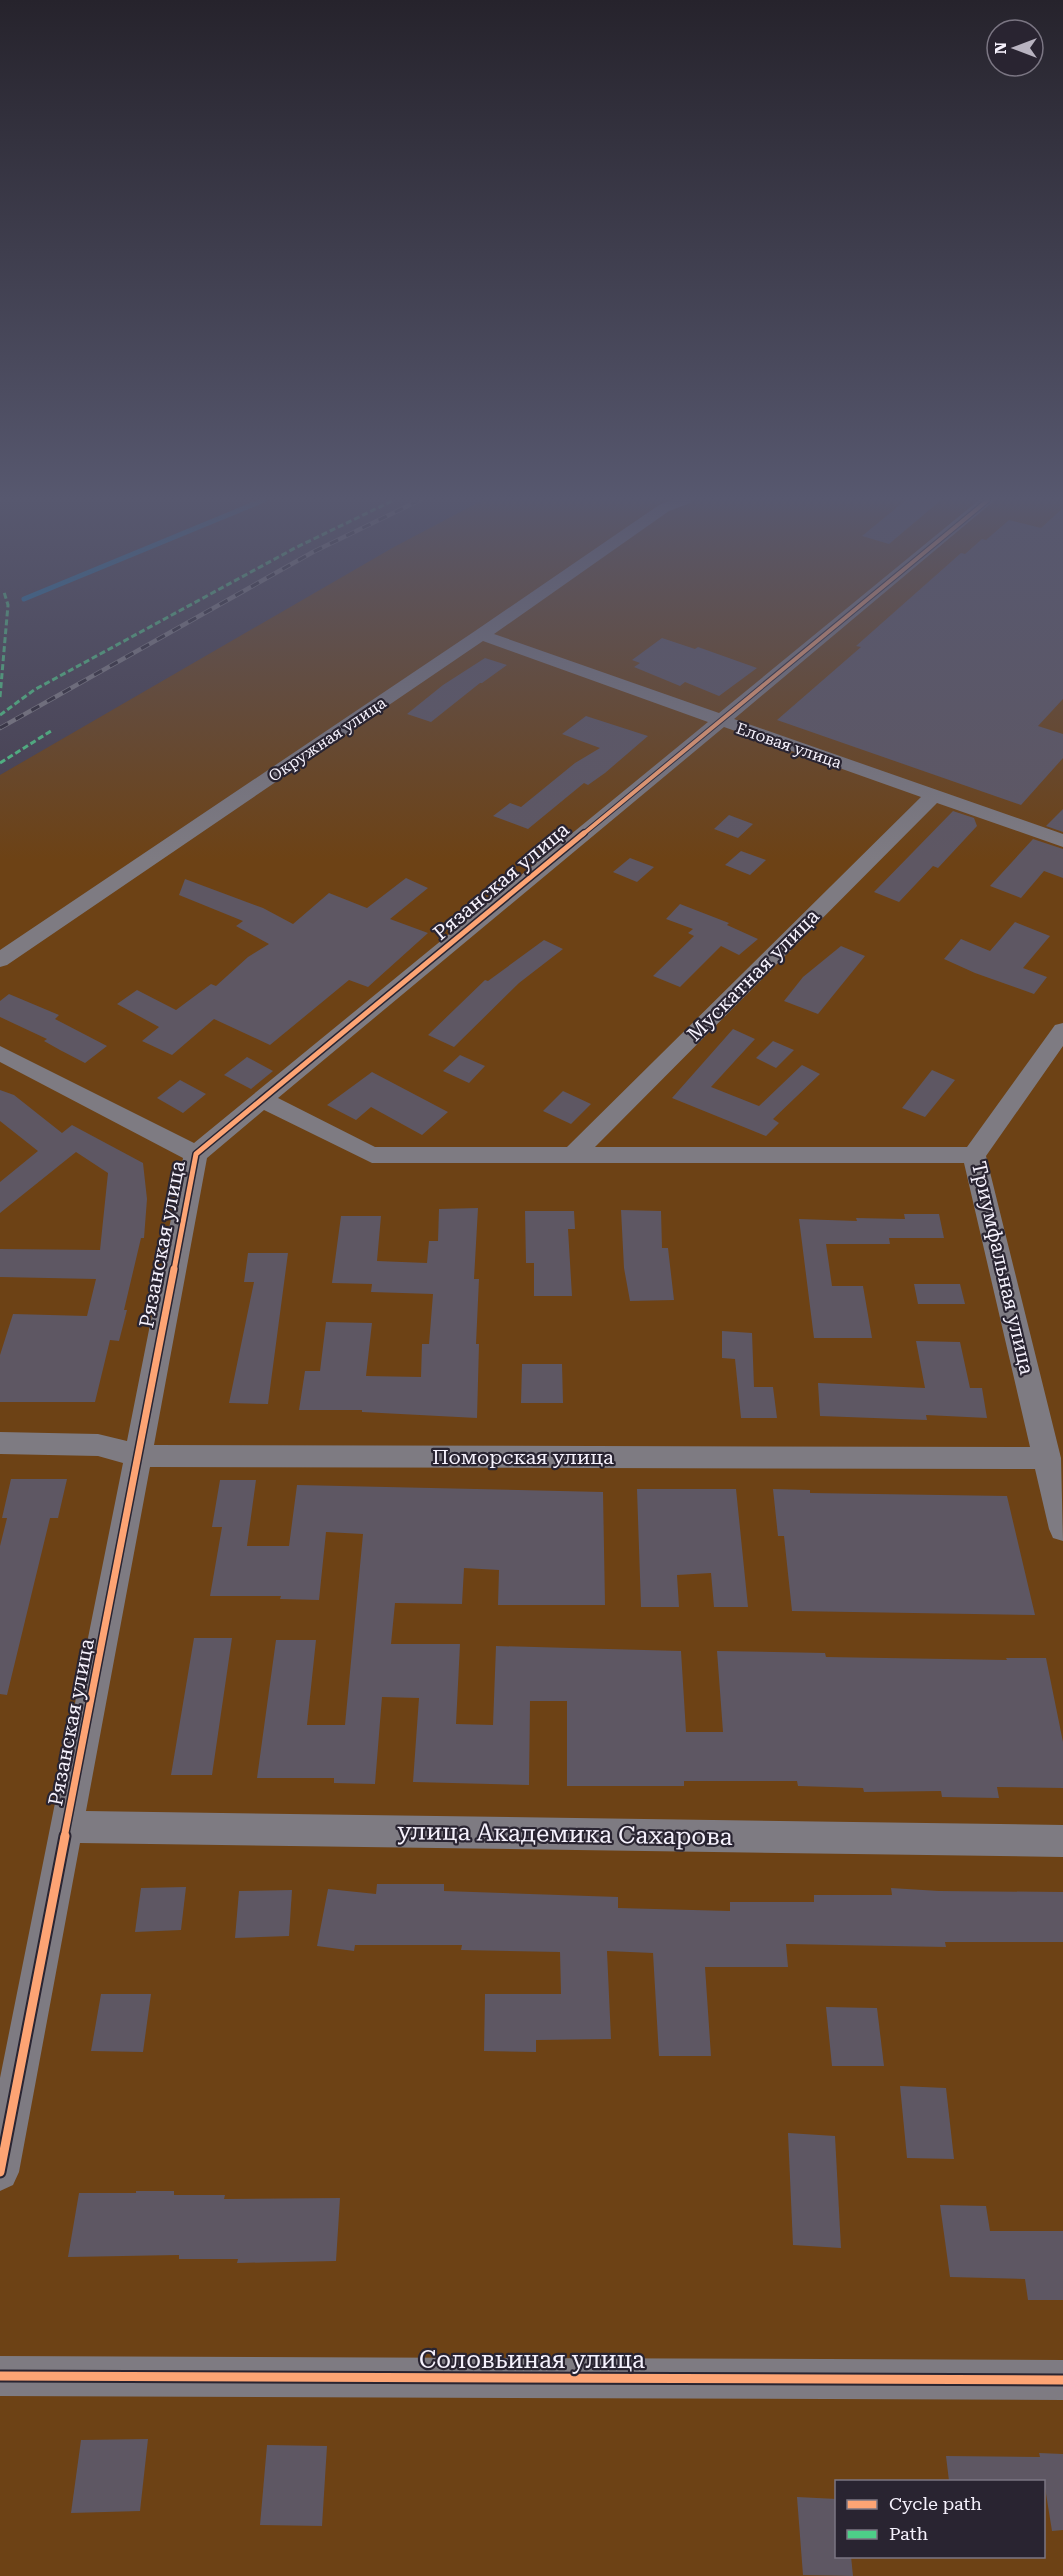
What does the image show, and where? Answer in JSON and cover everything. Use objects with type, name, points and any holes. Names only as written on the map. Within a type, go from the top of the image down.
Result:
[{"type":"street","name":"Окружная улица","points":[[0,960],[502,620]]},
{"type":"street","name":"Рязанская улица","points":[[0,2172],[196,1154],[842,620]]},
{"type":"street","name":"Еловая улица","points":[[481,635],[1063,841]]},
{"type":"street","name":"Мускатная улица","points":[[573,1155],[933,795]]},
{"type":"street","name":"Триумфальная улица","points":[[1063,1030],[974,1155],[1063,1530]]},
{"type":"street","points":[[0,1053],[196,1154]]},
{"type":"street","points":[[262,1100],[372,1155],[974,1155]]},
{"type":"street","name":"Поморская улица","points":[[0,1443],[98,1445],[139,1456],[1047,1458]]},
{"type":"street","name":"улица Академика Сахарова","points":[[67,1827],[1063,1841]]},
{"type":"street","name":"Соловьиная улица","points":[[0,2376],[1063,2380]]},
{"type":"shaded area","points":[[267,620],[1063,620],[1063,2576],[0,2576],[0,775]]},
{"type":"building","points":[[885,620],[1063,620],[1063,699],[1038,726],[1063,734],[1063,758],[1021,805],[777,720],[861,647],[856,646]]},
{"type":"building","points":[[662,638],[695,649],[698,647],[757,668],[719,696],[685,682],[680,686],[634,667],[640,663],[632,660]]},
{"type":"building","points":[[485,658],[507,665],[480,683],[431,722],[407,714],[443,685]]},
{"type":"building","points":[[586,716],[648,736],[605,773],[588,785],[584,783],[528,829],[493,816],[510,803],[521,807],[575,763],[600,748],[562,734]]},
{"type":"building","points":[[1063,809],[1063,832],[1046,826]]},
{"type":"building","points":[[953,811],[974,818],[977,826],[938,868],[933,866],[899,902],[874,892]]},
{"type":"building","points":[[729,815],[753,824],[738,838],[714,829]]},
{"type":"building","points":[[1033,839],[1063,849],[1063,878],[1044,871],[1021,898],[990,886]]},
{"type":"building","points":[[741,851],[766,860],[750,875],[725,865]]},
{"type":"building","points":[[630,858],[654,867],[637,882],[613,872]]},
{"type":"building","points":[[406,878],[428,888],[390,919],[428,933],[368,987],[349,980],[270,1045],[214,1019],[172,1055],[142,1041],[159,1027],[117,1004],[137,990],[176,1010],[211,984],[216,986],[248,957],[269,944],[236,926],[243,921],[179,895],[185,879],[263,908],[293,924],[329,893],[367,908]]},
{"type":"building","points":[[680,904],[729,923],[727,925],[758,939],[739,955],[721,946],[680,987],[653,976],[694,936],[688,933],[693,929],[666,919]]},
{"type":"building","points":[[1015,922],[1050,936],[1023,968],[1047,977],[1034,994],[975,973],[944,959],[961,939],[990,951]]},
{"type":"building","points":[[544,940],[563,949],[519,983],[454,1047],[428,1035],[485,980],[488,981]]},
{"type":"building","points":[[841,946],[865,956],[818,1014],[784,1001],[803,977]]},
{"type":"building","points":[[9,994],[59,1015],[55,1019],[107,1046],[85,1063],[60,1050],[44,1041],[47,1039],[0,1017],[0,1001]]},
{"type":"building","points":[[733,1029],[755,1039],[711,1087],[759,1106],[802,1065],[820,1074],[773,1119],[779,1123],[766,1136],[672,1098]]},
{"type":"building","points":[[773,1041],[794,1050],[776,1068],[756,1058]]},
{"type":"building","points":[[460,1055],[485,1066],[469,1083],[443,1071]]},
{"type":"building","points":[[247,1057],[273,1071],[251,1089],[224,1075]]},
{"type":"building","points":[[932,1070],[955,1080],[925,1117],[902,1108]]},
{"type":"building","points":[[372,1072],[448,1112],[422,1135],[371,1107],[356,1120],[327,1105]]},
{"type":"building","points":[[180,1080],[206,1094],[183,1113],[157,1098]]},
{"type":"building","points":[[0,1090],[14,1095],[62,1133],[72,1125],[143,1163],[147,1199],[144,1238],[141,1238],[119,1341],[110,1340],[95,1402],[0,1402],[0,1355],[13,1314],[87,1316],[96,1279],[0,1277],[0,1249],[100,1250],[108,1173],[76,1152],[0,1213],[0,1182],[38,1151],[0,1121]]},
{"type":"building","points":[[563,1091],[591,1104],[571,1124],[543,1111]]},
{"type":"building","points":[[478,1208],[474,1279],[479,1279],[476,1344],[479,1344],[477,1418],[362,1412],[362,1410],[299,1410],[305,1371],[320,1371],[326,1322],[372,1323],[366,1376],[421,1377],[422,1344],[429,1344],[433,1294],[371,1292],[372,1284],[332,1283],[341,1216],[381,1216],[377,1261],[427,1263],[429,1241],[438,1241],[439,1209]]},
{"type":"building","points":[[621,1210],[661,1211],[662,1248],[668,1248],[674,1300],[630,1301],[624,1268]]},
{"type":"building","points":[[525,1211],[574,1211],[575,1229],[568,1229],[572,1296],[534,1296],[534,1263],[526,1263]]},
{"type":"building","points":[[904,1214],[939,1214],[944,1238],[889,1238],[890,1244],[826,1244],[832,1286],[863,1286],[872,1338],[814,1338],[799,1219],[857,1221],[856,1218],[905,1219]]},
{"type":"building","points":[[248,1253],[288,1253],[268,1404],[229,1403],[254,1282],[244,1282]]},
{"type":"building","points":[[914,1284],[960,1284],[965,1304],[918,1304]]},
{"type":"building","points":[[722,1331],[752,1333],[754,1387],[773,1387],[777,1418],[741,1418],[735,1359],[722,1358]]},
{"type":"building","points":[[916,1341],[960,1342],[970,1388],[982,1388],[987,1418],[926,1415],[927,1420],[820,1416],[818,1383],[925,1388]]},
{"type":"building","points":[[522,1364],[562,1364],[563,1403],[521,1403]]},
{"type":"building","points":[[11,1479],[67,1479],[58,1518],[50,1518],[7,1695],[0,1694],[0,1546],[7,1518],[2,1518]]},
{"type":"building","points":[[220,1480],[256,1480],[247,1546],[289,1546],[297,1485],[603,1492],[605,1605],[498,1605],[499,1570],[464,1568],[462,1604],[395,1603],[391,1644],[460,1644],[456,1724],[493,1725],[496,1646],[681,1651],[686,1732],[723,1732],[717,1651],[825,1653],[826,1657],[1007,1660],[1006,1658],[1046,1658],[1063,1742],[1063,1788],[997,1787],[999,1798],[942,1797],[941,1791],[864,1792],[863,1788],[798,1786],[797,1781],[684,1781],[684,1786],[567,1786],[567,1701],[530,1701],[529,1785],[413,1782],[419,1698],[382,1697],[375,1784],[334,1783],[334,1778],[257,1778],[276,1640],[316,1640],[307,1725],[345,1725],[363,1534],[326,1532],[319,1600],[280,1599],[281,1596],[210,1596],[222,1527],[212,1527]]},
{"type":"building","points":[[637,1489],[736,1489],[748,1607],[714,1607],[711,1573],[677,1575],[679,1607],[641,1607]]},
{"type":"building","points":[[773,1489],[810,1490],[810,1493],[1007,1496],[1035,1615],[792,1611],[784,1536],[778,1536]]},
{"type":"building","points":[[194,1638],[232,1638],[212,1775],[171,1775]]},
{"type":"building","points":[[377,1884],[444,1884],[444,1891],[618,1897],[618,1908],[730,1911],[730,1902],[814,1902],[814,1895],[892,1895],[891,1888],[939,1891],[1063,1892],[1063,1942],[945,1942],[946,1947],[786,1944],[788,1967],[705,1967],[711,2056],[659,2056],[653,1953],[607,1951],[611,2039],[536,2040],[536,2052],[484,2051],[485,1994],[561,1994],[560,1952],[461,1950],[462,1945],[355,1945],[354,1951],[317,1946],[328,1889],[376,1894]]},
{"type":"building","points":[[186,1887],[181,1930],[135,1932],[141,1888]]},
{"type":"building","points":[[292,1890],[289,1936],[235,1938],[239,1891]]},
{"type":"building","points":[[101,1994],[151,1994],[143,2052],[91,2051]]},
{"type":"building","points":[[826,2007],[877,2008],[884,2066],[832,2066]]},
{"type":"building","points":[[900,2086],[946,2088],[954,2159],[907,2158]]},
{"type":"building","points":[[788,2133],[835,2136],[841,2248],[793,2245]]},
{"type":"building","points":[[136,2191],[174,2191],[174,2195],[225,2195],[224,2199],[340,2198],[336,2261],[237,2263],[238,2259],[179,2259],[179,2255],[68,2257],[79,2193],[136,2193]]},
{"type":"building","points":[[940,2205],[986,2206],[990,2231],[1063,2231],[1063,2300],[1028,2300],[1025,2279],[950,2277]]},
{"type":"building","points":[[148,2439],[140,2511],[71,2513],[81,2440]]},
{"type":"building","points":[[267,2445],[327,2446],[322,2526],[260,2525]]},
{"type":"building","points":[[1039,2453],[1063,2454],[1063,2530],[1052,2531],[1045,2480],[949,2480],[946,2456],[1040,2457]]},
{"type":"building","points":[[797,2497],[835,2499],[835,2558],[851,2558],[853,2576],[803,2575]]},
{"type":"railway","points":[[0,728],[192,620]]},
{"type":"marked path","points":[[0,697],[7,620]]},
{"type":"marked path","points":[[0,715],[34,690],[162,620]]},
{"type":"marked path","points":[[0,763],[51,731]]},
{"type":"cycle path","points":[[0,2172],[196,1154],[842,620]]},
{"type":"cycle path","points":[[0,2376],[1063,2380]]}]
